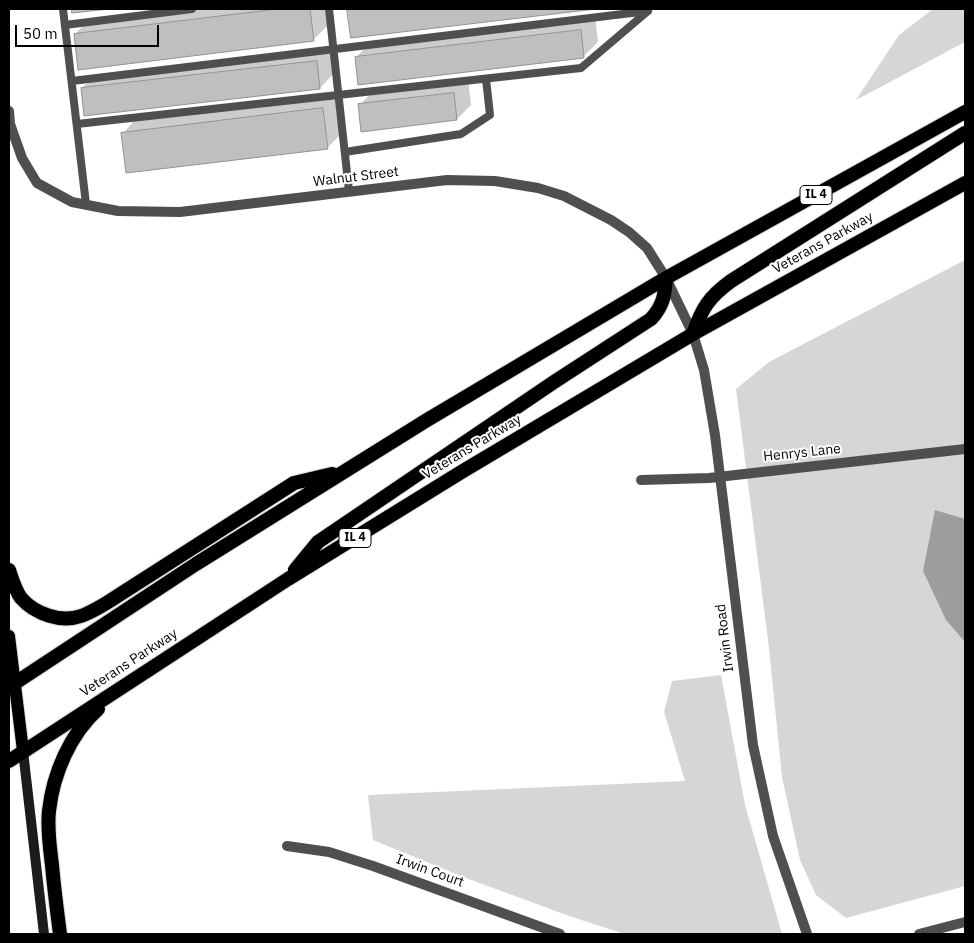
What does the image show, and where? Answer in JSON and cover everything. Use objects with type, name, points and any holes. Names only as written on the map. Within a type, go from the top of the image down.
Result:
[{"type":"highway","name":"IL 4","points":[[12,685],[196,564],[344,470],[666,278],[965,112]]},
{"type":"highway","points":[[693,334],[700,315],[714,294],[731,281],[965,133]]},
{"type":"highway","name":"Veterans Parkway","points":[[9,761],[288,579],[463,471],[693,334],[965,183]]},
{"type":"highway","points":[[288,579],[318,542],[554,382],[651,319],[659,310],[664,298],[666,278]]},
{"type":"highway","points":[[9,570],[21,598],[35,610],[64,619],[80,617],[118,595],[294,483],[344,470]]},
{"type":"highway","points":[[60,934],[48,829],[52,794],[64,758],[74,737],[88,718],[123,686]]},
{"type":"main road","points":[[9,636],[12,685],[23,751],[44,934]]},
{"type":"street","name":"Walnut Street","points":[[9,111],[10,124],[22,158],[37,182],[72,202],[118,211],[180,212],[447,180],[494,181],[538,188],[564,196],[584,205],[629,232],[646,248],[666,278],[693,334]]},
{"type":"street","name":"Irwin Road","points":[[693,334],[708,388],[755,753],[773,836],[807,934]]},
{"type":"street","name":"Henrys Lane","points":[[641,480],[720,476],[965,449]]},
{"type":"street","name":"Irwin Court","points":[[287,846],[329,852],[373,866],[560,934]]},
{"type":"street","points":[[919,934],[965,922]]},
{"type":"lane","points":[[63,9],[86,204]]},
{"type":"lane","points":[[65,24],[192,9]]},
{"type":"lane","points":[[328,9],[340,96],[349,191]]},
{"type":"lane","points":[[72,81],[650,10]]},
{"type":"lane","points":[[77,124],[581,68],[650,10]]},
{"type":"lane","points":[[345,152],[462,134],[490,115],[486,79]]},
{"type":"shaded area","points":[[933,9],[965,9],[965,42],[856,100],[899,35]]},
{"type":"shaded area","points":[[965,260],[965,886],[846,918],[816,895],[800,860],[782,777],[769,648],[736,389],[769,362]]},
{"type":"shaded area","points":[[935,510],[965,519],[965,642],[946,620],[923,571]]},
{"type":"shaded area","points":[[721,675],[745,805],[782,934],[625,934],[572,917],[466,878],[373,840],[368,795],[685,781],[664,712],[672,681]]},
{"type":"building","points":[[72,9],[109,9],[72,13]]},
{"type":"building","points":[[278,9],[310,9],[314,41],[78,70],[74,34]]},
{"type":"building","points":[[347,9],[596,9],[351,38]]},
{"type":"building","points":[[581,30],[584,58],[358,85],[355,57]]},
{"type":"building","points":[[317,61],[320,89],[84,116],[81,88]]},
{"type":"building","points":[[454,93],[457,120],[361,132],[358,104]]},
{"type":"building","points":[[323,108],[328,149],[126,173],[121,133]]}]
